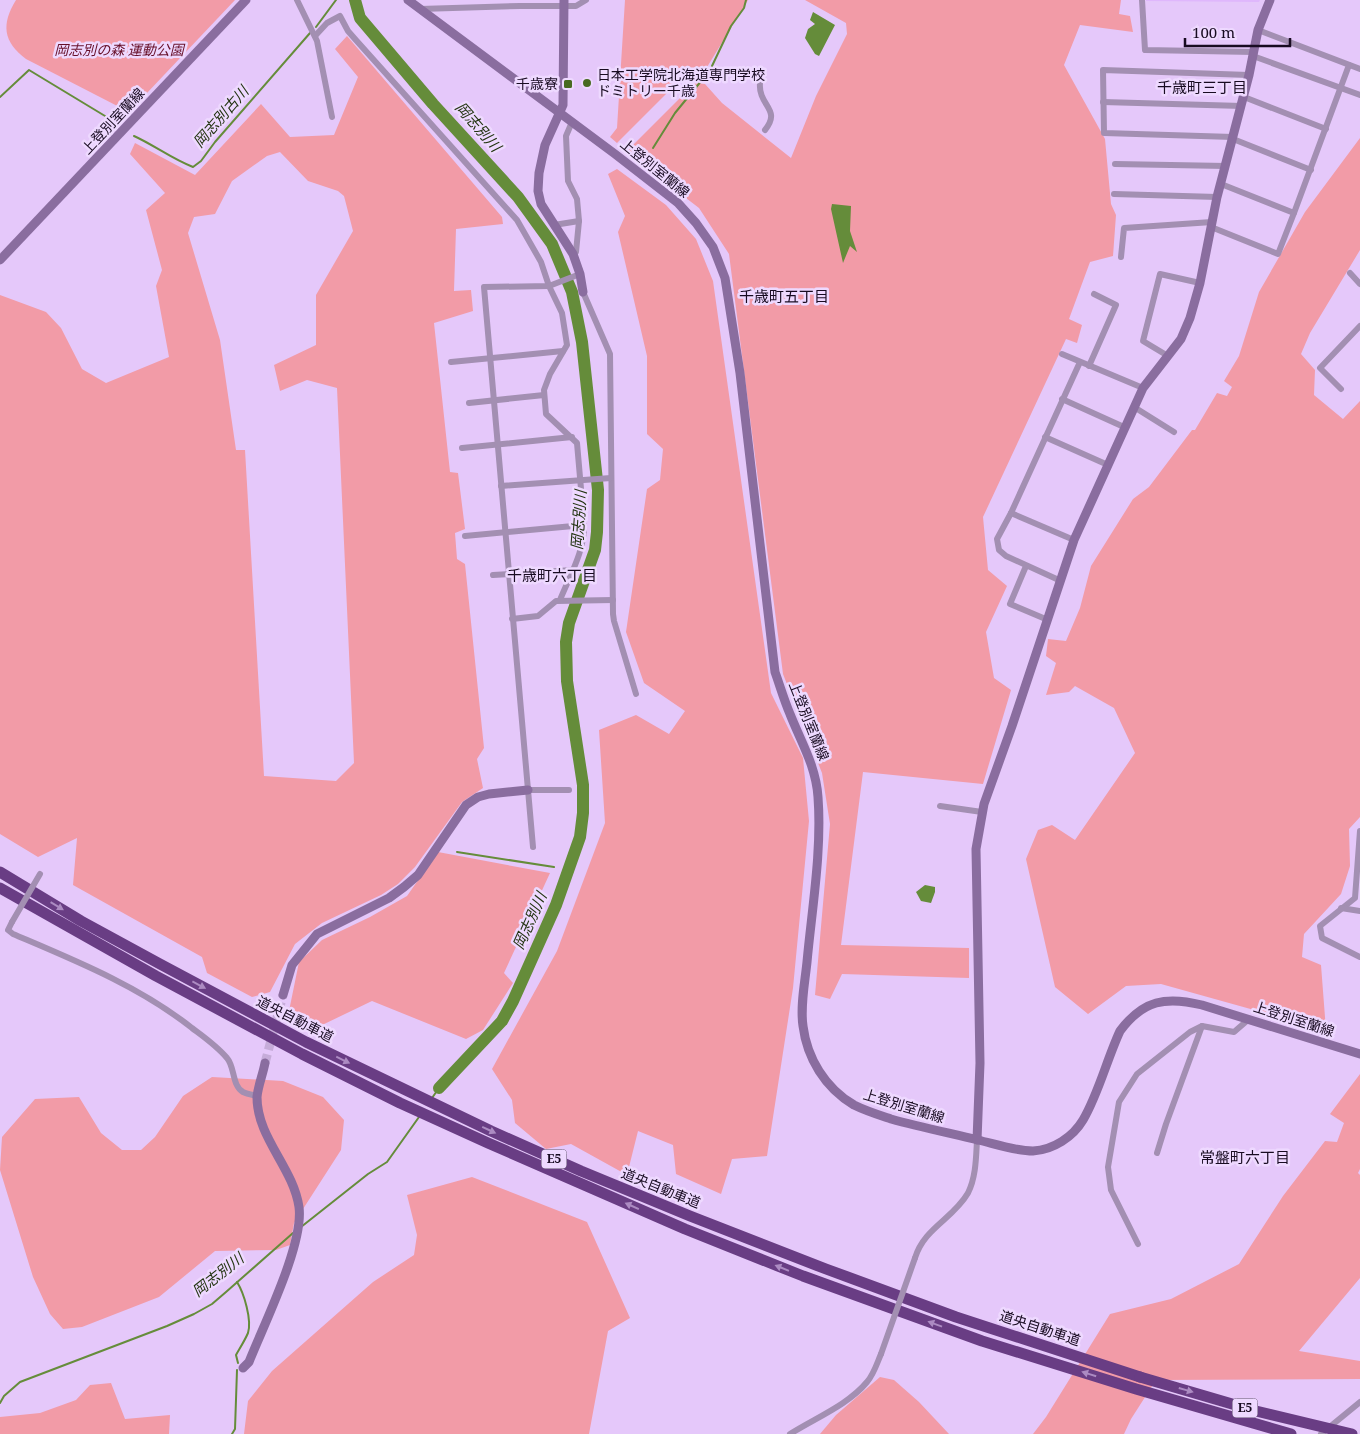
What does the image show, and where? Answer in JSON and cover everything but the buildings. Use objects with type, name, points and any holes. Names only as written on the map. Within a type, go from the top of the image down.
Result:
[{"type":"highway","name":"道央自動車道","points":[[0,872],[151,960],[306,1042],[536,1151],[690,1216],[956,1317],[1140,1377],[1256,1411],[1352,1434]]},
{"type":"highway","name":"道央自動車道","points":[[0,888],[156,976],[302,1054],[400,1103],[685,1229],[803,1276],[982,1341],[1136,1389],[1291,1434]]},
{"type":"main road","name":"上登別室蘭線","points":[[0,260],[246,0]]},
{"type":"main road","name":"上登別室蘭線","points":[[408,0],[678,203],[696,223],[712,247],[725,278],[740,373],[775,672],[790,714],[813,766],[818,796],[819,838],[804,994],[803,1025],[809,1051],[822,1076],[853,1104],[866,1111],[902,1122],[1017,1150],[1034,1151],[1048,1148],[1067,1138],[1083,1121],[1120,1031],[1128,1021],[1148,1006],[1164,1000],[1187,1001],[1360,1054]]},
{"type":"main road","points":[[977,1140],[980,1063],[976,849],[982,812],[1074,540],[1143,388],[1181,339],[1190,318],[1200,283],[1217,197],[1243,101],[1258,30],[1270,0]]},
{"type":"main road","points":[[564,3],[563,105],[545,145],[538,192],[541,204],[573,254],[580,274],[583,292]]},
{"type":"main road","points":[[283,995],[292,966],[317,934],[389,898],[418,875],[466,805],[478,797],[489,794],[528,790]]},
{"type":"main road","points":[[243,1368],[249,1362],[280,1284],[296,1242],[300,1223],[299,1206],[293,1187],[268,1140],[261,1122],[257,1096],[265,1063]]},
{"type":"street","points":[[297,0],[315,36],[322,60],[332,117]]},
{"type":"street","points":[[420,9],[520,3],[564,3],[576,6],[586,0]]},
{"type":"street","points":[[1142,0],[1145,50],[1254,54],[1360,95]]},
{"type":"street","points":[[315,36],[327,23],[340,16],[355,39],[517,220],[542,262],[562,313],[566,345],[550,374],[544,390],[546,414],[577,443],[584,525],[579,558],[562,600]]},
{"type":"street","points":[[1258,30],[1359,68],[1360,60]]},
{"type":"street","points":[[1121,257],[1124,228],[1212,225],[1278,254],[1349,65]]},
{"type":"street","points":[[1249,75],[1103,70],[1104,133],[1233,138],[1311,170]]},
{"type":"street","points":[[760,84],[761,95],[772,115],[772,122],[765,130]]},
{"type":"street","points":[[1103,102],[1243,101],[1326,129]]},
{"type":"street","points":[[572,122],[566,136],[568,181],[577,199],[579,221],[576,252],[573,254]]},
{"type":"street","points":[[1115,164],[1226,166]]},
{"type":"street","points":[[1221,184],[1294,213]]},
{"type":"street","points":[[1114,194],[1217,197]]},
{"type":"street","points":[[554,225],[579,221]]},
{"type":"street","points":[[1350,273],[1360,284]]},
{"type":"street","points":[[533,847],[484,286],[552,285],[580,274]]},
{"type":"street","points":[[1168,356],[1143,341],[1160,274],[1200,283]]},
{"type":"street","points":[[583,292],[610,354],[608,479],[614,621],[636,694]]},
{"type":"street","points":[[1089,366],[1116,305],[1094,294]]},
{"type":"street","points":[[1340,389],[1320,368],[1360,326]]},
{"type":"street","points":[[451,362],[563,351]]},
{"type":"street","points":[[1062,354],[1143,388]]},
{"type":"street","points":[[1061,581],[1002,554],[997,544],[997,539],[1011,513],[1080,362]]},
{"type":"street","points":[[469,402],[544,396]]},
{"type":"street","points":[[1062,400],[1124,427]]},
{"type":"street","points":[[1134,407],[1174,432]]},
{"type":"street","points":[[462,448],[572,437]]},
{"type":"street","points":[[1045,437],[1108,465]]},
{"type":"street","points":[[501,486],[608,479]]},
{"type":"street","points":[[1011,513],[1074,540]]},
{"type":"street","points":[[465,536],[584,525]]},
{"type":"street","points":[[1026,566],[1010,604],[1048,620]]},
{"type":"street","points":[[494,575],[573,570]]},
{"type":"street","points":[[512,619],[538,616],[556,601],[613,600]]},
{"type":"street","points":[[528,790],[569,790]]},
{"type":"street","points":[[940,806],[982,812]]},
{"type":"street","points":[[1360,831],[1355,898],[1320,926],[1322,938],[1360,957]]},
{"type":"street","points":[[40,874],[8,930],[123,984],[188,1024],[214,1044],[228,1060],[233,1070],[236,1085],[242,1092],[257,1096]]},
{"type":"street","points":[[1342,908],[1360,911]]},
{"type":"street","points":[[1138,1244],[1111,1190],[1110,1183],[1108,1168],[1119,1102],[1137,1074],[1190,1032],[1202,1026],[1234,1032],[1249,1019]]},
{"type":"street","points":[[1157,1153],[1202,1026]]},
{"type":"street","points":[[790,1434],[849,1398],[867,1382],[874,1371],[919,1246],[960,1205],[969,1192],[974,1178],[977,1140]]},
{"type":"street","points":[[1321,1434],[1360,1402]]},
{"type":"shaded area","points":[[1146,0],[1260,0],[1259,2]]},
{"type":"shaded area","points":[[813,12],[835,25],[819,56],[815,54],[805,38],[808,29],[815,24],[810,20]]},
{"type":"shaded area","points":[[832,204],[851,206],[850,231],[857,252],[850,246],[843,263],[831,209]]},
{"type":"shaded area","points":[[925,885],[935,887],[931,903],[921,901],[916,892]]},
{"type":"green space","name":"岡志別の森 運動公園","points":[[16,0],[235,0],[129,112],[26,59],[18,53],[7,32],[8,17]]},
{"type":"green space","points":[[625,0],[748,0],[704,72],[686,74],[617,143],[610,137],[617,128]]},
{"type":"green space","points":[[805,0],[1121,0],[1119,14],[1130,16],[1133,32],[1080,25],[1064,65],[1105,139],[1111,204],[1116,215],[1113,256],[1090,262],[1069,319],[1082,325],[1077,343],[1066,339],[983,517],[988,570],[1007,586],[986,632],[994,678],[1011,690],[983,784],[863,772],[841,945],[969,948],[969,978],[842,974],[830,999],[815,995],[830,824],[822,773],[783,674],[729,254],[699,208],[626,152],[696,82],[705,84],[722,103],[791,158],[816,96],[847,34],[846,23]]},
{"type":"green space","points":[[347,36],[502,217],[503,224],[456,229],[454,291],[471,290],[473,311],[434,323],[450,472],[458,473],[465,529],[455,533],[457,559],[465,564],[484,748],[477,759],[483,788],[462,802],[415,867],[398,884],[381,895],[322,923],[295,944],[270,992],[252,997],[207,973],[202,957],[73,885],[77,838],[38,857],[0,834],[0,295],[46,312],[61,328],[82,369],[106,383],[169,357],[156,286],[162,270],[146,210],[165,193],[130,154],[135,143],[195,175],[261,104],[290,137],[334,135],[358,77],[335,49]],"holes":[[[280,152],[308,181],[338,191],[344,196],[353,231],[316,295],[316,345],[274,365],[280,391],[307,380],[337,388],[354,763],[336,781],[264,776],[245,450],[236,450],[220,340],[188,233],[194,217],[215,214],[232,181],[267,156]]]},
{"type":"green space","points":[[1360,138],[1360,250],[1310,333],[1301,354],[1315,370],[1314,395],[1343,419],[1360,401],[1360,817],[1349,829],[1350,866],[1341,894],[1304,934],[1302,957],[1321,965],[1326,1030],[1161,984],[1126,986],[1088,1014],[1055,987],[1026,859],[1038,830],[1052,825],[1075,840],[1135,753],[1114,708],[1075,686],[1069,692],[1046,695],[1056,663],[1046,656],[1048,639],[1066,641],[1080,608],[1091,566],[1133,499],[1149,487],[1192,430],[1195,430],[1217,393],[1227,396],[1232,387],[1224,381],[1239,356],[1259,292],[1305,212]]},
{"type":"green space","points":[[617,169],[666,205],[696,239],[713,281],[771,693],[803,758],[809,821],[793,988],[767,1156],[732,1159],[721,1194],[676,1174],[673,1145],[638,1131],[627,1175],[571,1144],[546,1149],[515,1123],[512,1100],[492,1069],[557,951],[605,823],[599,730],[636,715],[669,734],[685,711],[644,683],[626,632],[647,489],[660,480],[663,449],[647,434],[647,356],[618,232],[625,216],[608,174]]},
{"type":"green space","points":[[438,852],[550,873],[504,973],[513,983],[483,1030],[466,1039],[372,1001],[318,1027],[289,1011],[299,962],[322,940],[370,917],[407,896]]},
{"type":"green space","points":[[1360,1074],[1360,1169],[1358,1173],[1360,1175],[1360,1278],[1299,1351],[1360,1361],[1360,1379],[1156,1380],[1131,1419],[1124,1434],[1033,1434],[1046,1417],[1110,1314],[1171,1299],[1239,1264],[1283,1196],[1325,1141],[1337,1142],[1344,1123],[1330,1114]]},
{"type":"green space","points":[[212,1077],[283,1081],[323,1097],[344,1120],[341,1150],[294,1223],[290,1245],[276,1250],[215,1251],[159,1297],[82,1327],[63,1329],[50,1314],[33,1277],[0,1170],[2,1137],[35,1099],[79,1097],[101,1133],[122,1150],[141,1150],[155,1137],[183,1096]]},
{"type":"green space","points":[[472,1177],[587,1222],[630,1318],[608,1331],[589,1434],[244,1434],[248,1401],[272,1371],[373,1282],[414,1255],[417,1235],[407,1195]]},
{"type":"green space","points":[[880,1377],[894,1380],[919,1402],[949,1434],[820,1434],[836,1415]]},
{"type":"green space","points":[[111,1383],[125,1419],[170,1415],[169,1434],[0,1434],[0,1417],[40,1413],[76,1400],[90,1385]]},
{"type":"waterway","name":"岡志別古川","points":[[316,27],[336,0]]},
{"type":"waterway","name":"岡志別川","points":[[355,0],[360,18],[433,104],[518,197],[552,244],[572,292],[582,342],[598,490],[595,550],[569,623],[566,642],[567,681],[583,785],[583,813],[580,837],[556,905],[513,1001],[502,1021],[439,1088]]},
{"type":"waterway","points":[[712,66],[731,26],[744,8],[746,0]]},
{"type":"waterway","name":"岡志別古川","points":[[134,136],[193,167],[201,161],[215,142],[310,33]]},
{"type":"waterway","name":"岡志別古川","points":[[0,97],[29,70],[110,119],[116,127]]},
{"type":"waterway","points":[[653,148],[675,113],[702,80]]},
{"type":"waterway","points":[[457,852],[554,867]]},
{"type":"waterway","name":"岡志別川","points":[[432,1098],[439,1088]]},
{"type":"waterway","name":"岡志別川","points":[[301,1227],[368,1174],[387,1162],[419,1117]]},
{"type":"waterway","name":"岡志別川","points":[[0,1403],[4,1396],[20,1382],[167,1326],[212,1304],[293,1233]]},
{"type":"waterway","points":[[237,1282],[245,1300],[249,1321],[248,1333],[236,1355],[238,1363]]},
{"type":"waterway","points":[[232,1434],[235,1429],[237,1370]]},
{"type":"tunnel","points":[[265,1063],[283,995]]},
{"type":"place","name":"日本工学院北海道専門学校 ドミトリー千歳","points":[[587,83]]},
{"type":"place","name":"千歳寮","points":[[568,84]]},
{"type":"district","name":"千歳町三丁目","points":[[1202,88]]},
{"type":"district","name":"千歳町五丁目","points":[[784,297]]},
{"type":"district","name":"千歳町六丁目","points":[[552,576]]},
{"type":"district","name":"常盤町六丁目","points":[[1245,1158]]}]
